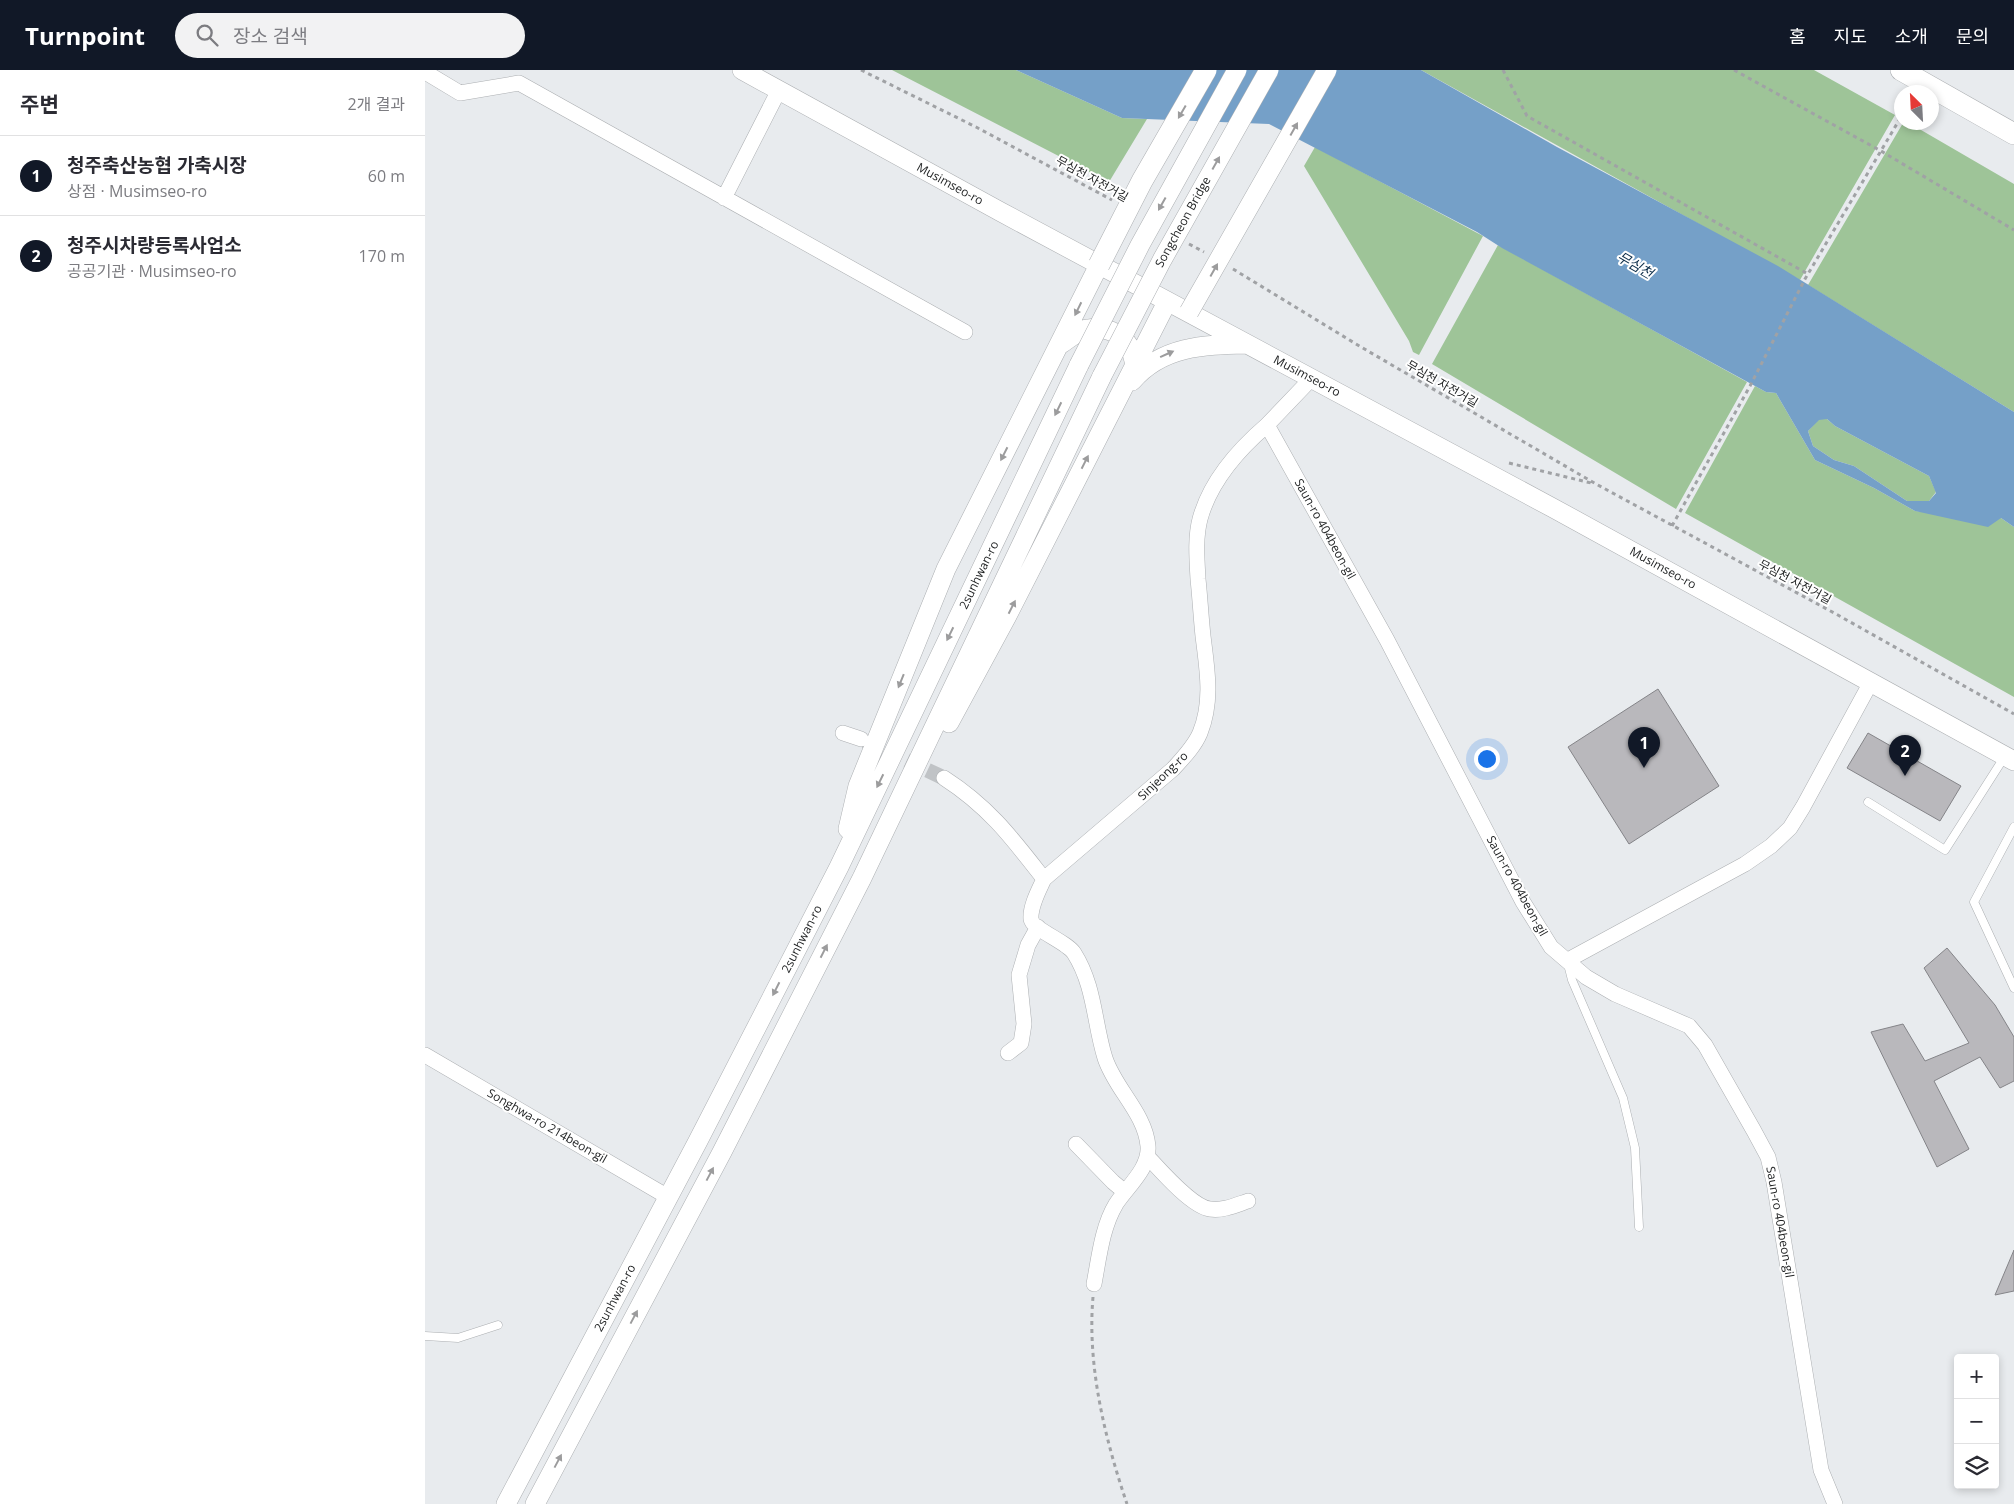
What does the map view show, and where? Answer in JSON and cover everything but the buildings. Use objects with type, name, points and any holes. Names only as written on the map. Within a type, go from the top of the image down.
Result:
[{"type":"main road","points":[[1099,265],[1142,181],[1207,70]]},
{"type":"main road","points":[[1901,70],[2014,134]]},
{"type":"street","name":"Musimseo-ro","points":[[742,70],[1167,302],[1189,312],[1553,508],[2010,758]]},
{"type":"street","name":"2sunhwan-ro","points":[[506,1504],[839,867],[1079,365],[1140,245],[1237,70]]},
{"type":"street","name":"Songcheon Bridge","points":[[1101,376],[1162,260],[1269,70]]},
{"type":"street","points":[[1189,312],[1327,70]]},
{"type":"street","points":[[425,72],[460,92],[519,83],[965,332]]},
{"type":"street","points":[[724,198],[779,90]]},
{"type":"street","points":[[839,867],[858,786],[946,569],[1061,344],[1099,265]]},
{"type":"street","points":[[838,925],[873,882],[946,729],[1007,616],[1167,302]]},
{"type":"street","points":[[1061,344],[1087,329],[1105,328],[1126,342],[1130,347],[1135,364]]},
{"type":"street","points":[[1118,397],[1139,372],[1159,358],[1177,350],[1199,346],[1246,344]]},
{"type":"street","name":"2sunhwan-ro","points":[[535,1504],[722,1152],[838,925],[1101,376]]},
{"type":"street","points":[[1267,425],[1311,378]]},
{"type":"street","name":"Sinjeong-ro","points":[[1044,879],[1173,769],[1189,751],[1199,734],[1206,714],[1209,686],[1196,554],[1200,520],[1209,496],[1225,469],[1252,438],[1267,425]]},
{"type":"street","name":"Saun-ro 404beon-gil","points":[[1267,425],[1387,640],[1523,902],[1551,947],[1586,977],[1615,994],[1689,1026],[1705,1045],[1768,1157],[1781,1221],[1821,1470],[1835,1504]]},
{"type":"street","points":[[1568,960],[1730,872],[1771,846],[1790,828],[1803,807],[1871,682]]},
{"type":"street","points":[[843,733],[861,739]]},
{"type":"street","points":[[944,778],[986,809],[1044,879],[1034,904],[1031,919],[1034,925],[1059,939],[1073,951],[1085,972],[1094,1001],[1105,1058],[1144,1131],[1148,1145],[1148,1156],[1115,1206],[1103,1236],[1094,1284]]},
{"type":"street","points":[[1008,1053],[1021,1043],[1024,1024],[1019,975],[1029,945],[1038,927]]},
{"type":"street","name":"Songhwa-ro 214beon-gil","points":[[425,1055],[668,1197]]},
{"type":"street","points":[[1076,1144],[1125,1192]]},
{"type":"street","points":[[1148,1156],[1171,1182],[1193,1200],[1208,1209],[1225,1208],[1248,1201]]},
{"type":"lane","points":[[1868,802],[1945,850],[2010,758]]},
{"type":"lane","points":[[2014,827],[1974,902],[2014,988]]},
{"type":"lane","points":[[1568,960],[1572,980],[1623,1098],[1635,1148],[1639,1227]]},
{"type":"lane","points":[[425,1336],[458,1338],[498,1325]]},
{"type":"path","name":"무심천 자전거길","points":[[861,70],[976,127],[1116,202]]},
{"type":"path","points":[[1503,70],[1527,116],[1808,274]]},
{"type":"path","points":[[1734,70],[1881,151],[2014,230]]},
{"type":"path","points":[[1672,526],[1750,386],[1805,279],[1894,129]]},
{"type":"path","points":[[1183,240],[1207,254]]},
{"type":"path","name":"무심천 자전거길","points":[[1232,268],[1361,347],[1596,484],[1836,614],[2014,714]]},
{"type":"path","points":[[1501,461],[1596,484]]},
{"type":"path","points":[[1094,1284],[1091,1327],[1095,1366],[1104,1423],[1127,1504]]},
{"type":"green space","points":[[892,70],[1016,70],[1122,118],[1147,119],[1109,182]]},
{"type":"green space","points":[[1421,70],[1814,70],[1894,114],[1894,117],[1800,280]]},
{"type":"green space","points":[[1899,130],[1921,130],[2014,184],[2014,412],[1808,285]]},
{"type":"green space","points":[[1315,147],[1483,236],[1419,355],[1413,352],[1409,341],[1304,166]]},
{"type":"green space","points":[[1498,245],[1747,382],[1676,509],[1432,364]]},
{"type":"green space","points":[[1755,386],[1766,392],[1776,393],[1815,460],[1874,488],[1915,511],[2001,518],[2014,527],[2014,697],[1685,513]]},
{"type":"green space","points":[[1819,419],[1827,419],[1835,426],[1929,476],[1936,492],[1929,501],[1907,501],[1854,466],[1834,460],[1813,446],[1808,431]]},
{"type":"water","name":"무심천","points":[[1016,70],[1421,70],[1557,147],[1778,266],[2014,412],[2014,527],[2001,518],[1988,527],[1915,511],[1874,488],[1815,460],[1776,393],[1766,392],[1502,248],[1477,232],[1269,124],[1122,118]],"holes":[[[1827,419],[1835,426],[1929,476],[1936,493],[1929,501],[1907,501],[1854,466],[1834,460],[1813,446],[1808,431],[1819,420]]]},
{"type":"tunnel","points":[[865,741],[944,778]]},
{"type":"place","name":"청주축산농협 가축시장","points":[[1644,768]]},
{"type":"place","name":"청주시차량등록사업소","points":[[1905,776]]}]
